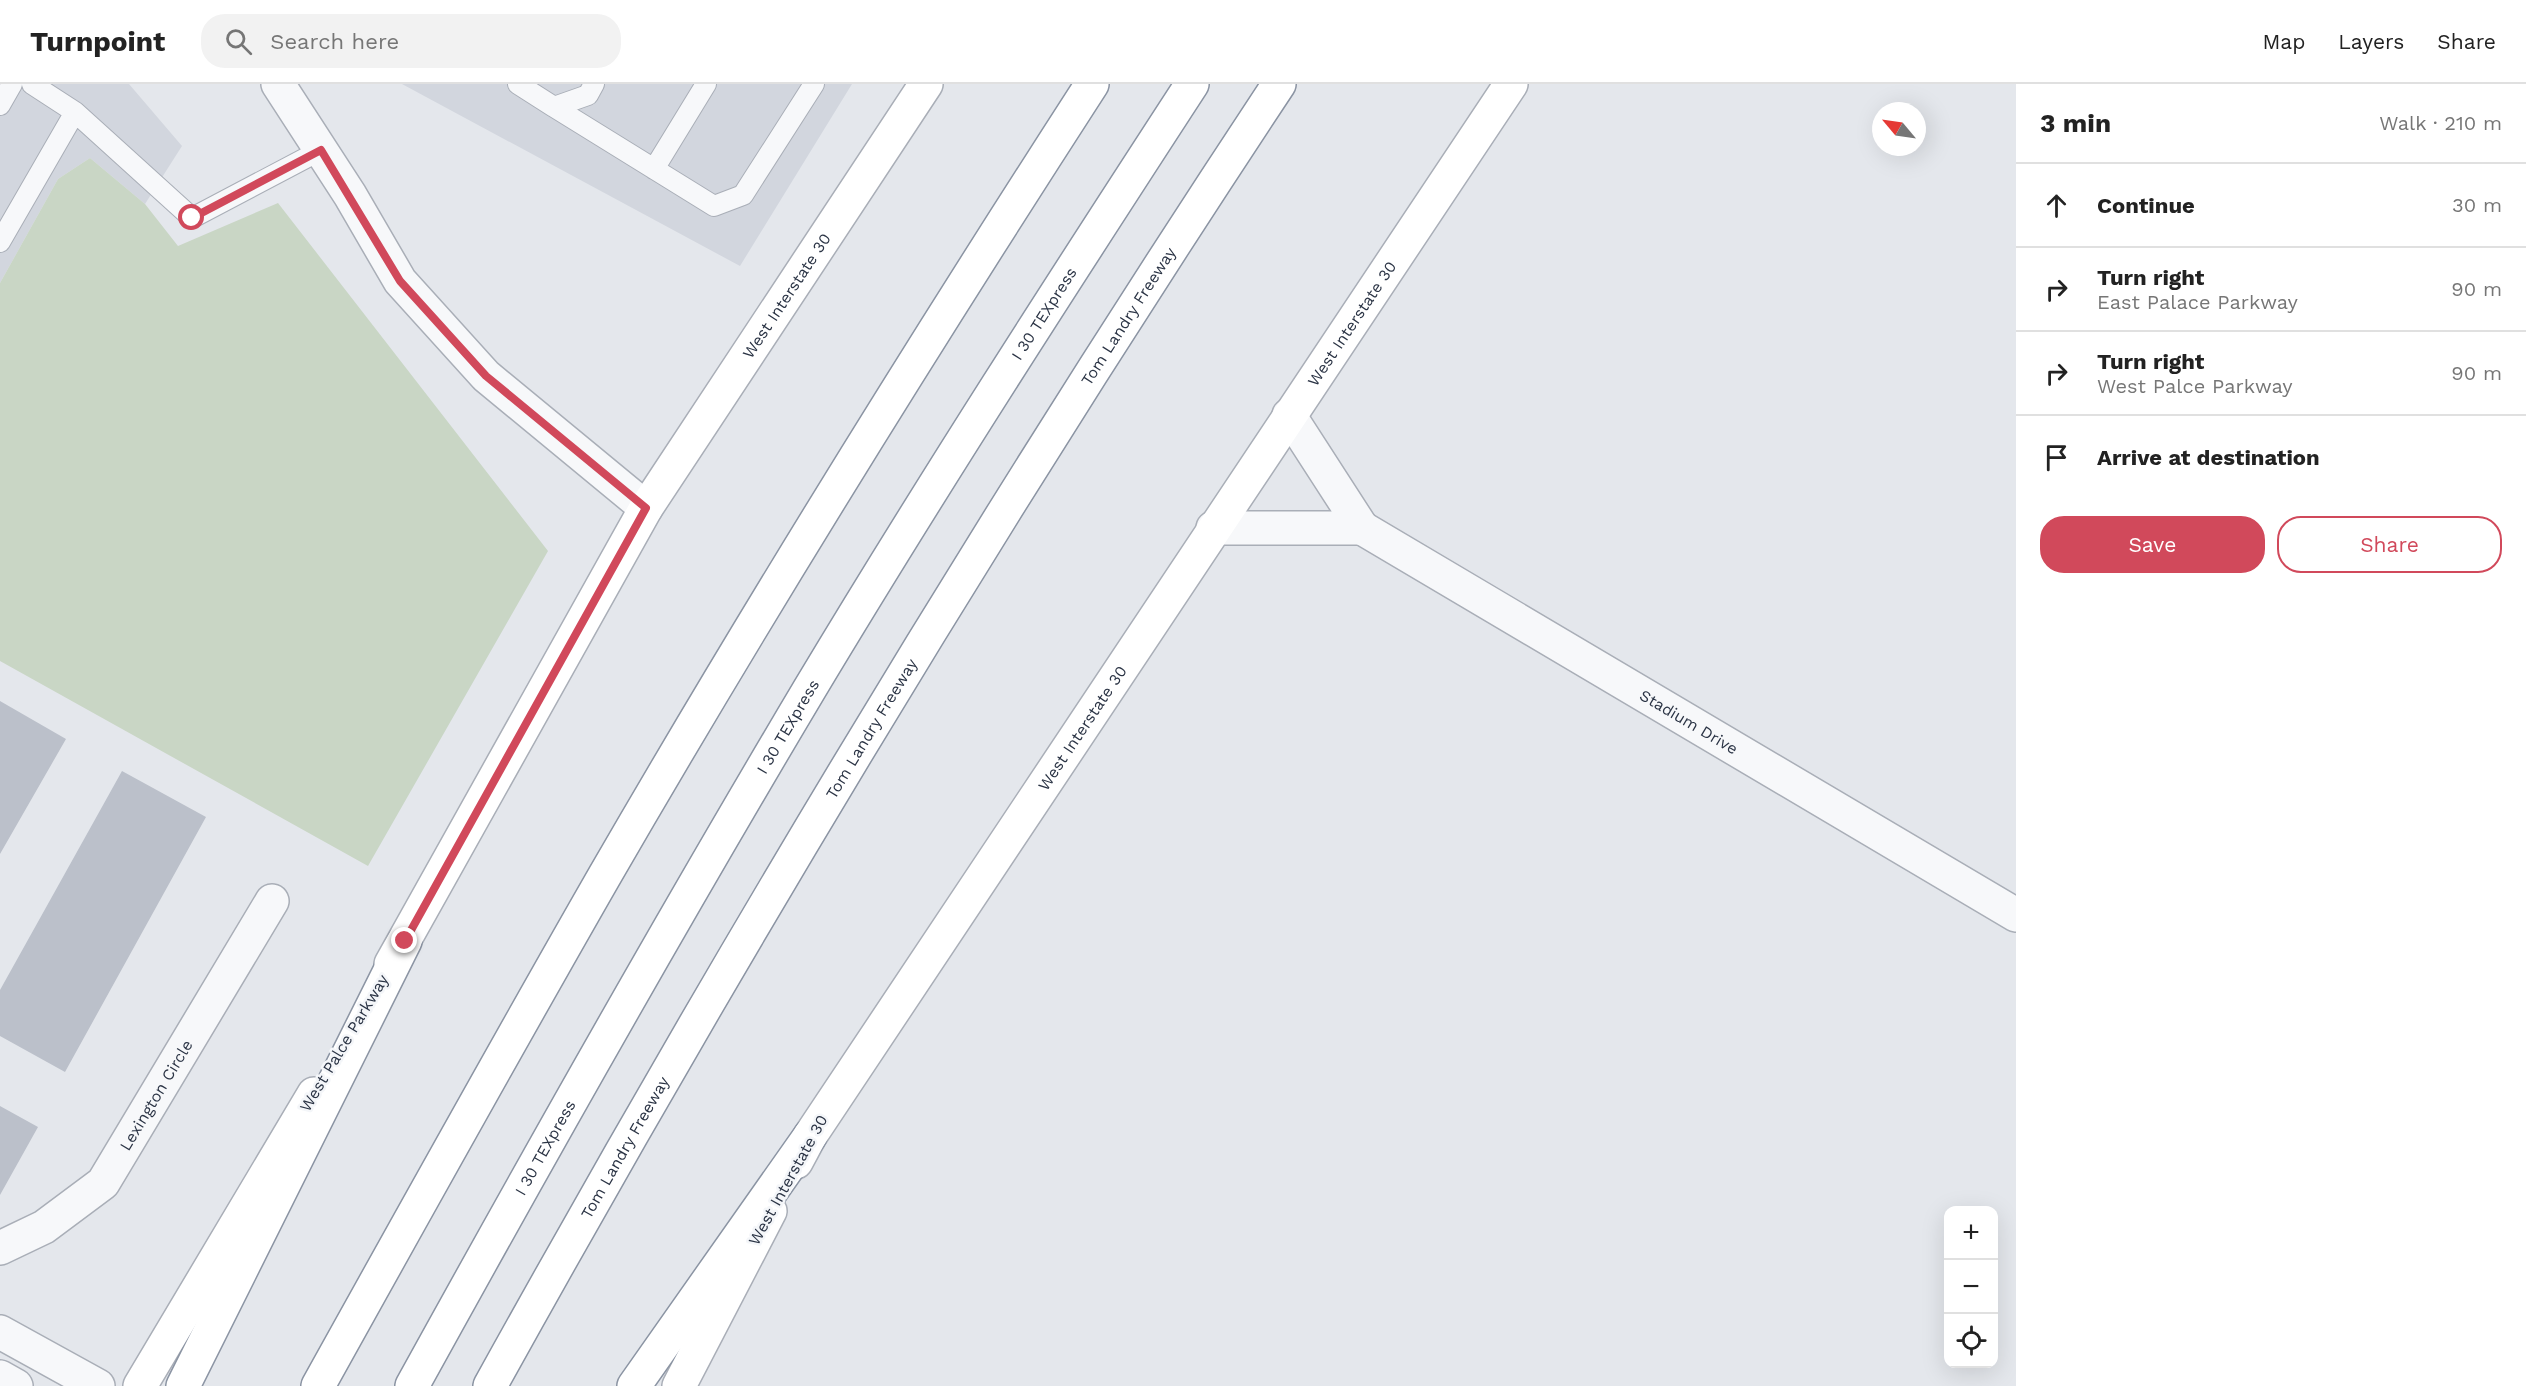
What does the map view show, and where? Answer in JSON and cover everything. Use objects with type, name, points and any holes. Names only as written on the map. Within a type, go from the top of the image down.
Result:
[{"type":"main road","name":"West Interstate 30","points":[[646,508],[926,84]]},
{"type":"main road","points":[[318,1386],[607,873],[720,682],[956,298],[1092,84]]},
{"type":"main road","name":"I 30 TEXpress","points":[[412,1386],[552,1133],[810,689],[1074,266],[1192,84]]},
{"type":"main road","name":"Tom Landry Freeway","points":[[490,1386],[614,1161],[874,726],[1149,280],[1279,84]]},
{"type":"main road","name":"West Interstate 30","points":[[679,1386],[810,1136],[1511,84]]},
{"type":"main road","name":"West Palce Parkway","points":[[140,1386],[405,941],[646,508]]},
{"type":"main road","points":[[183,1386],[405,941]]},
{"type":"main road","points":[[634,1386],[810,1136]]},
{"type":"street","points":[[278,84],[321,150],[400,281],[486,376],[646,508]]},
{"type":"street","name":"Stadium Drive","points":[[1289,415],[1362,528],[2016,915]]},
{"type":"street","points":[[1213,528],[1362,528]]},
{"type":"street","name":"Lexington Circle","points":[[0,1248],[44,1227],[103,1183],[272,901]]},
{"type":"street","points":[[0,1332],[98,1386]]},
{"type":"street","points":[[0,1377],[16,1386]]},
{"type":"lane","points":[[0,105],[12,84]]},
{"type":"lane","points":[[32,84],[75,112],[192,218],[321,150]]},
{"type":"lane","points":[[518,84],[714,206],[743,195],[814,84]]},
{"type":"lane","points":[[554,107],[588,95],[594,84]]},
{"type":"lane","points":[[654,169],[706,84]]},
{"type":"lane","points":[[0,242],[75,112]]},
{"type":"shaded area","points":[[0,84],[129,84],[182,146],[145,204],[90,158],[58,179],[0,283]]},
{"type":"shaded area","points":[[402,84],[852,84],[740,266]]},
{"type":"green space","points":[[90,158],[145,204],[178,246],[278,203],[548,551],[368,866],[0,661],[0,283],[58,179]]},
{"type":"building","points":[[0,701],[66,739],[0,854]]},
{"type":"building","points":[[122,771],[206,817],[65,1072],[0,1036],[0,990]]},
{"type":"building","points":[[0,1106],[38,1127],[0,1195]]},
{"type":"route","points":[[192,218],[321,150],[400,281],[486,376],[646,508],[405,941]]}]
